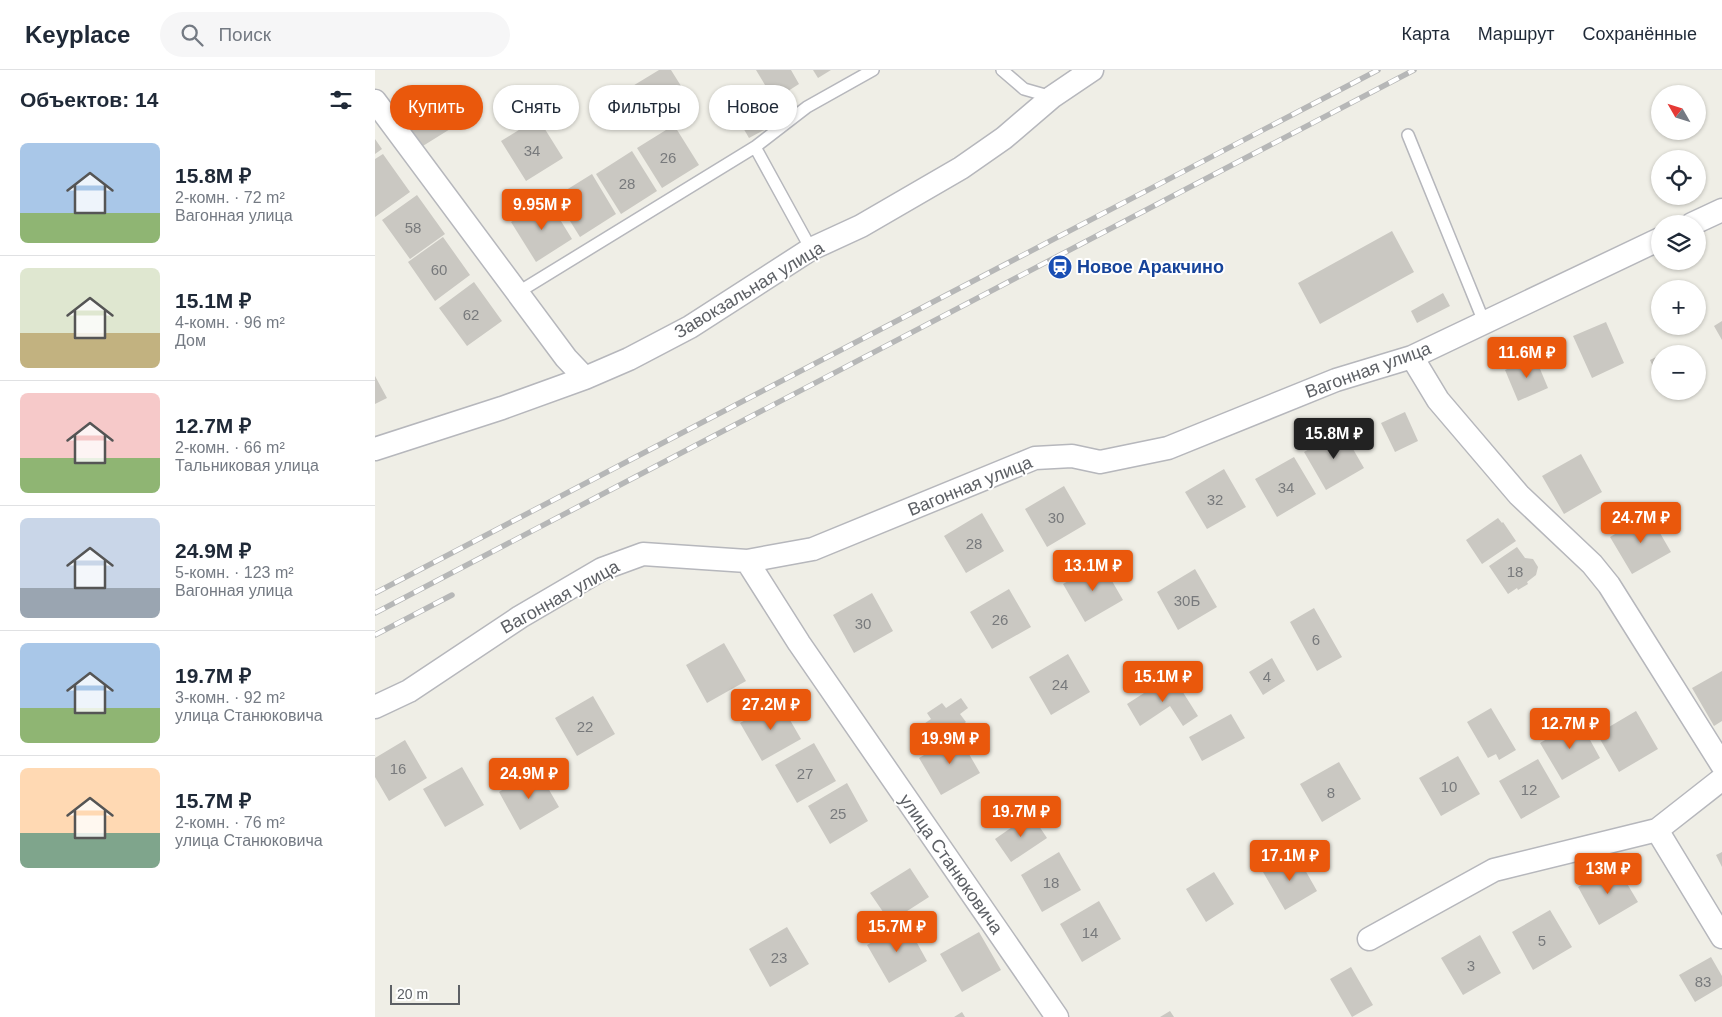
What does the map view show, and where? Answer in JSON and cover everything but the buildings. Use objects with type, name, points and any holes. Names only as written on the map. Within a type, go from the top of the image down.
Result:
[{"type":"street","name":"Завокзальная улица","points":[[375,448],[502,408],[585,378],[629,359],[690,327],[811,249],[861,226],[961,168],[1004,138],[1052,97],[1092,70]]},
{"type":"street","points":[[375,101],[566,358],[585,378]]},
{"type":"street","points":[[1706,217],[1722,210]]},
{"type":"street","name":"Вагонная улица","points":[[375,707],[409,691],[519,617],[602,569],[643,554],[747,561],[813,549],[1035,458],[1072,456],[1099,462],[1169,448],[1336,380],[1412,356],[1651,243]]},
{"type":"street","points":[[1412,356],[1438,400],[1513,488],[1592,564],[1609,585],[1722,765]]},
{"type":"street","name":"улица Станюковича","points":[[747,561],[799,643],[1057,1017]]},
{"type":"street","points":[[1369,939],[1494,870],[1657,830],[1722,779]]},
{"type":"street","points":[[1657,830],[1722,937]]},
{"type":"lane","points":[[517,293],[755,147],[807,108],[873,70]]},
{"type":"lane","points":[[1002,70],[1024,89],[1052,97]]},
{"type":"lane","points":[[1408,135],[1484,322]]},
{"type":"lane","points":[[755,147],[811,249]]},
{"type":"railway","points":[[375,593],[1378,70]]},
{"type":"railway","points":[[375,613],[1414,70]]},
{"type":"railway","points":[[375,635],[452,595]]},
{"type":"place","name":"Новое Аракчино","points":[[1060,267]]}]
